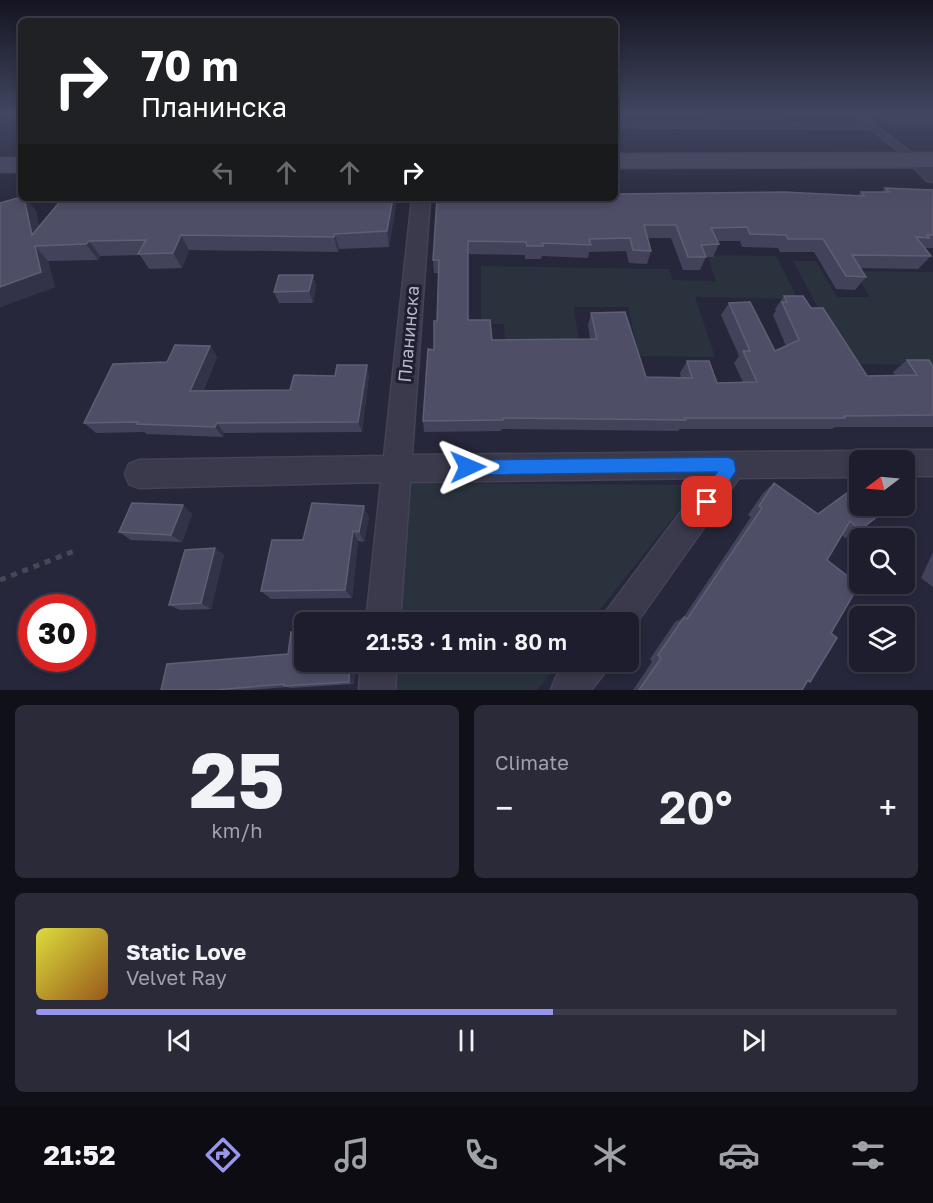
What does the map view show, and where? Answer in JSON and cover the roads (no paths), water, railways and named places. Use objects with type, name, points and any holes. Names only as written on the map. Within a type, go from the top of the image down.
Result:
[{"type":"street","points":[[618,161],[924,160],[933,177]]},
{"type":"street","points":[[0,165],[18,165]]},
{"type":"street","name":"Планинска","points":[[383,612],[421,201]]},
{"type":"street","points":[[915,463],[933,463]]},
{"type":"street","points":[[139,474],[849,464]]},
{"type":"street","points":[[627,612],[686,533],[728,471],[728,465]]},
{"type":"street","points":[[377,690],[379,672]]},
{"type":"street","points":[[569,690],[582,672]]},
{"type":"lane","points":[[904,147],[924,160]]}]
